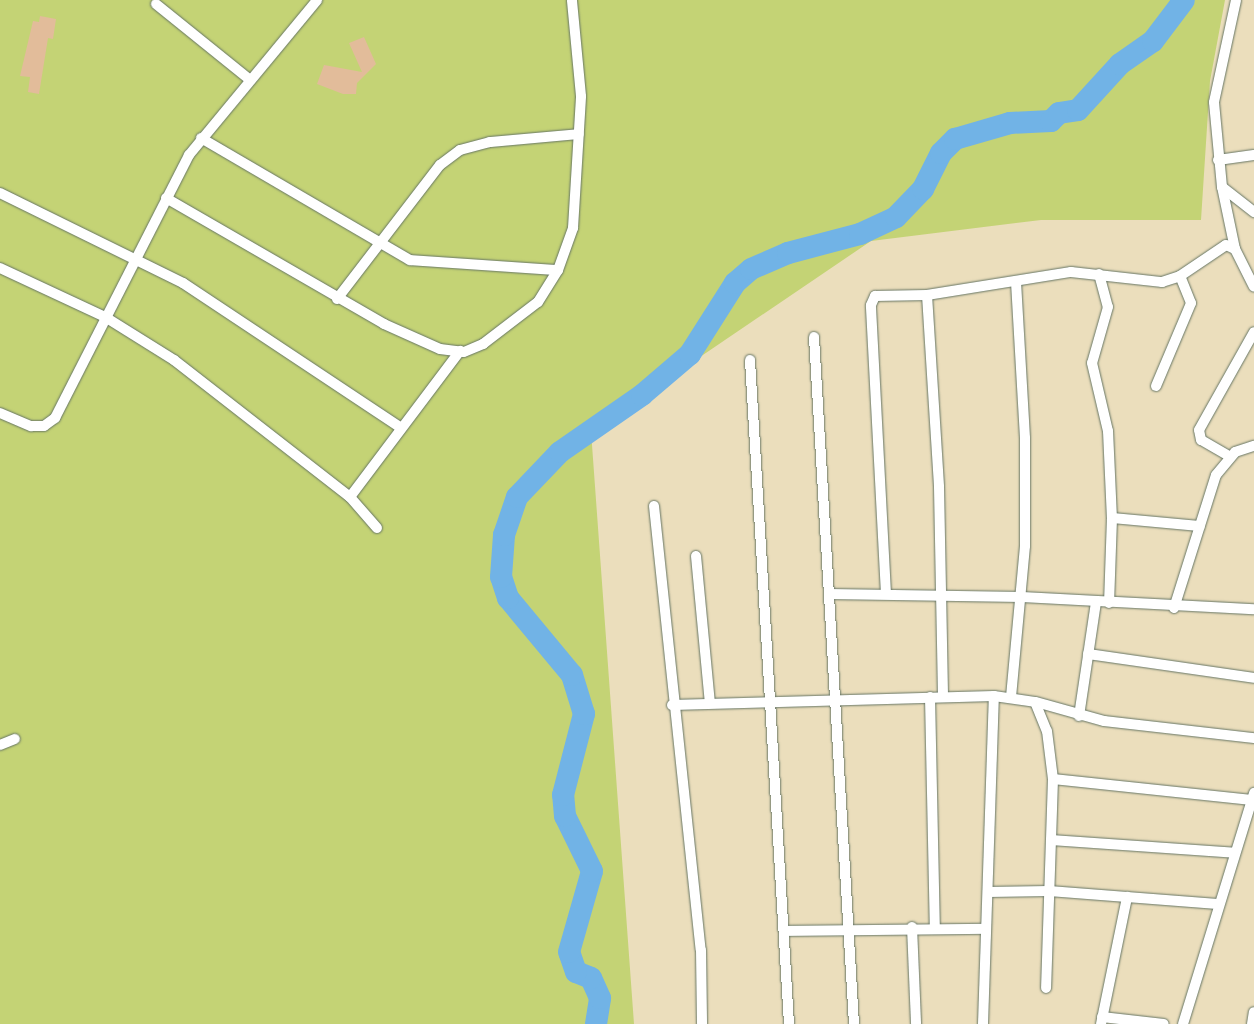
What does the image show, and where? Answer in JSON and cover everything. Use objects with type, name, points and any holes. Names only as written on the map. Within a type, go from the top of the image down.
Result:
[{"type":"street","points":[[0,413],[31,426],[44,426],[55,418],[135,257],[166,198],[201,138],[249,78],[317,0]]},
{"type":"street","points":[[166,198],[337,299],[440,349],[460,351],[483,344],[538,302],[558,270],[573,228],[582,96],[572,0]]},
{"type":"street","points":[[1236,0],[1214,102],[1218,160],[1235,249],[1254,287]]},
{"type":"street","points":[[156,4],[249,78]]},
{"type":"street","points":[[337,299],[440,165],[460,150],[490,142],[579,134]]},
{"type":"street","points":[[201,138],[410,260],[434,265],[558,270]]},
{"type":"street","points":[[1218,160],[1254,154]]},
{"type":"street","points":[[1222,187],[1254,212]]},
{"type":"street","points":[[0,194],[135,257],[183,283],[400,428]]},
{"type":"street","points":[[886,594],[871,305],[880,294],[927,295],[1016,283],[1052,274],[1100,274],[1162,282],[1180,276],[1220,246],[1235,249]]},
{"type":"street","points":[[0,268],[105,317],[174,360],[350,497],[377,528]]},
{"type":"street","points":[[1100,274],[1108,307],[1092,364],[1108,431],[1112,518],[1108,603]]},
{"type":"street","points":[[1156,386],[1191,303],[1180,276]]},
{"type":"street","points":[[1011,697],[1022,597],[1025,438],[1016,283]]},
{"type":"street","points":[[927,295],[941,594],[943,697]]},
{"type":"street","points":[[1229,456],[1201,440],[1199,430],[1254,332]]},
{"type":"street","points":[[814,338],[854,1024]]},
{"type":"street","points":[[350,497],[400,428],[460,351]]},
{"type":"street","points":[[750,360],[789,1024]]},
{"type":"street","points":[[1174,608],[1216,475],[1229,456],[1254,446]]},
{"type":"street","points":[[654,506],[672,705],[701,950],[702,1024]]},
{"type":"street","points":[[1112,518],[1200,526]]},
{"type":"street","points":[[696,556],[710,703]]},
{"type":"street","points":[[829,594],[941,594],[1022,597],[1174,608],[1254,609]]},
{"type":"street","points":[[1079,716],[1096,602]]},
{"type":"street","points":[[1088,654],[1254,678]]},
{"type":"street","points":[[672,705],[771,700],[994,696],[1035,702],[1079,716],[1254,738]]},
{"type":"street","points":[[983,1024],[994,696]]},
{"type":"street","points":[[930,697],[935,927]]},
{"type":"street","points":[[1035,702],[1047,731],[1053,779],[1046,988]]},
{"type":"street","points":[[0,745],[15,738]]},
{"type":"street","points":[[1053,779],[1253,796],[1251,812],[1218,904],[1183,1024]]},
{"type":"street","points":[[1051,840],[1235,853]]},
{"type":"street","points":[[988,892],[1049,891],[1218,904]]},
{"type":"street","points":[[1127,897],[1101,1020],[1164,1024]]},
{"type":"street","points":[[784,931],[912,927],[986,929]]},
{"type":"street","points":[[912,927],[916,1024]]},
{"type":"street","points":[[1252,1024],[1254,1012]]},
{"type":"green space","points":[[0,0],[1225,0],[1210,81],[1201,220],[1041,220],[871,241],[591,431],[634,1024],[0,1024]]},
{"type":"building","points":[[40,16],[56,19],[53,39],[48,38],[39,94],[28,92],[30,77],[20,76],[33,21],[39,22]]},
{"type":"building","points":[[364,37],[376,64],[357,83],[356,94],[343,94],[317,84],[324,65],[362,72],[349,43]]},
{"type":"waterway","points":[[596,1024],[600,998],[591,978],[576,972],[569,952],[592,871],[565,816],[563,795],[584,714],[572,675],[508,598],[501,577],[504,535],[517,497],[560,452],[642,395],[690,354],[735,283],[751,269],[788,253],[860,234],[896,217],[923,189],[941,153],[955,139],[1010,123],[1051,121],[1059,113],[1078,110],[1120,64],[1153,41],[1184,0]]}]
